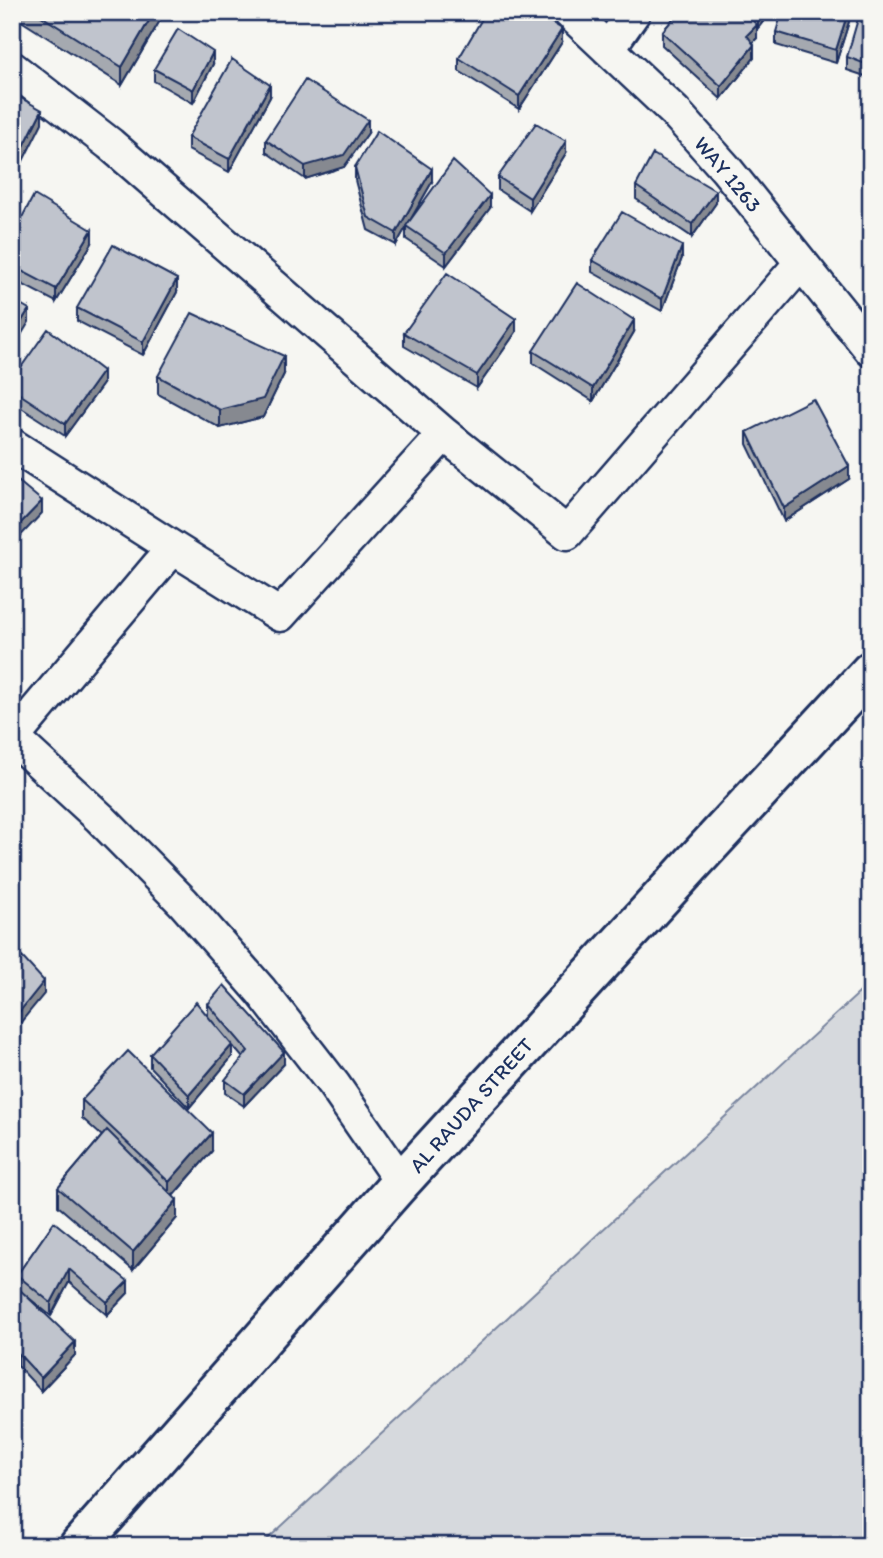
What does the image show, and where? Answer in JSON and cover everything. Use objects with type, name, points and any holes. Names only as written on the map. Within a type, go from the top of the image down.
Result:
[{"type":"main road","name":"AL RAUDA STREET","points":[[79,1546],[401,1182],[871,671]]},
{"type":"street","name":"WAY 1263","points":[[569,12],[675,113],[726,169],[871,350]]},
{"type":"street","points":[[608,49],[634,12]]},
{"type":"street","points":[[12,68],[110,144],[444,434],[567,533],[801,263]]},
{"type":"street","points":[[12,445],[280,615],[444,434]]},
{"type":"street","points":[[173,548],[13,739],[100,818],[192,912],[261,992],[334,1085],[401,1182]]},
{"type":"shaded area","points":[[871,982],[871,1546],[260,1546]]},
{"type":"building","points":[[35,12],[154,12],[122,67]]},
{"type":"building","points":[[486,12],[534,12],[562,29],[519,96],[459,58]]},
{"type":"building","points":[[679,12],[745,12],[757,25],[747,35],[754,45],[721,86],[662,32]]},
{"type":"building","points":[[782,12],[848,12],[836,50],[776,32]]},
{"type":"building","points":[[860,12],[871,12],[871,66],[847,57]]},
{"type":"building","points":[[178,29],[213,52],[193,90],[154,69]]},
{"type":"building","points":[[232,59],[270,85],[229,159],[188,137]]},
{"type":"building","points":[[305,80],[368,120],[344,155],[305,166],[266,140]]},
{"type":"building","points":[[12,93],[42,110],[12,170]]},
{"type":"building","points":[[536,123],[566,141],[530,198],[498,177]]},
{"type":"building","points":[[377,131],[432,169],[396,233],[368,217],[355,167]]},
{"type":"building","points":[[653,154],[716,191],[692,224],[636,186]]},
{"type":"building","points":[[453,161],[490,195],[446,253],[406,226]]},
{"type":"building","points":[[34,195],[92,230],[56,289],[12,266],[12,236]]},
{"type":"building","points":[[622,212],[682,246],[662,299],[592,260]]},
{"type":"building","points":[[113,245],[177,279],[143,342],[77,308]]},
{"type":"building","points":[[447,273],[516,319],[477,375],[404,333]]},
{"type":"building","points":[[577,283],[634,320],[593,388],[533,351]]},
{"type":"building","points":[[12,299],[29,309],[12,337]]},
{"type":"building","points":[[192,313],[284,356],[263,399],[220,410],[158,376]]},
{"type":"building","points":[[48,329],[103,371],[65,424],[12,389],[12,380]]},
{"type":"building","points":[[813,399],[849,466],[784,508],[747,432]]},
{"type":"building","points":[[12,476],[42,501],[12,532]]},
{"type":"building","points":[[22,957],[44,981],[12,1021],[12,967]]},
{"type":"building","points":[[224,985],[284,1052],[244,1094],[225,1080],[248,1051],[208,1004]]},
{"type":"building","points":[[196,1002],[232,1045],[189,1095],[150,1054]]},
{"type":"building","points":[[128,1051],[212,1133],[169,1182],[82,1100]]},
{"type":"building","points":[[107,1130],[177,1200],[133,1252],[58,1188]]},
{"type":"building","points":[[54,1222],[128,1281],[107,1302],[69,1269],[51,1303],[17,1275]]},
{"type":"building","points":[[18,1288],[75,1342],[41,1378],[18,1353],[12,1359],[12,1295]]}]
